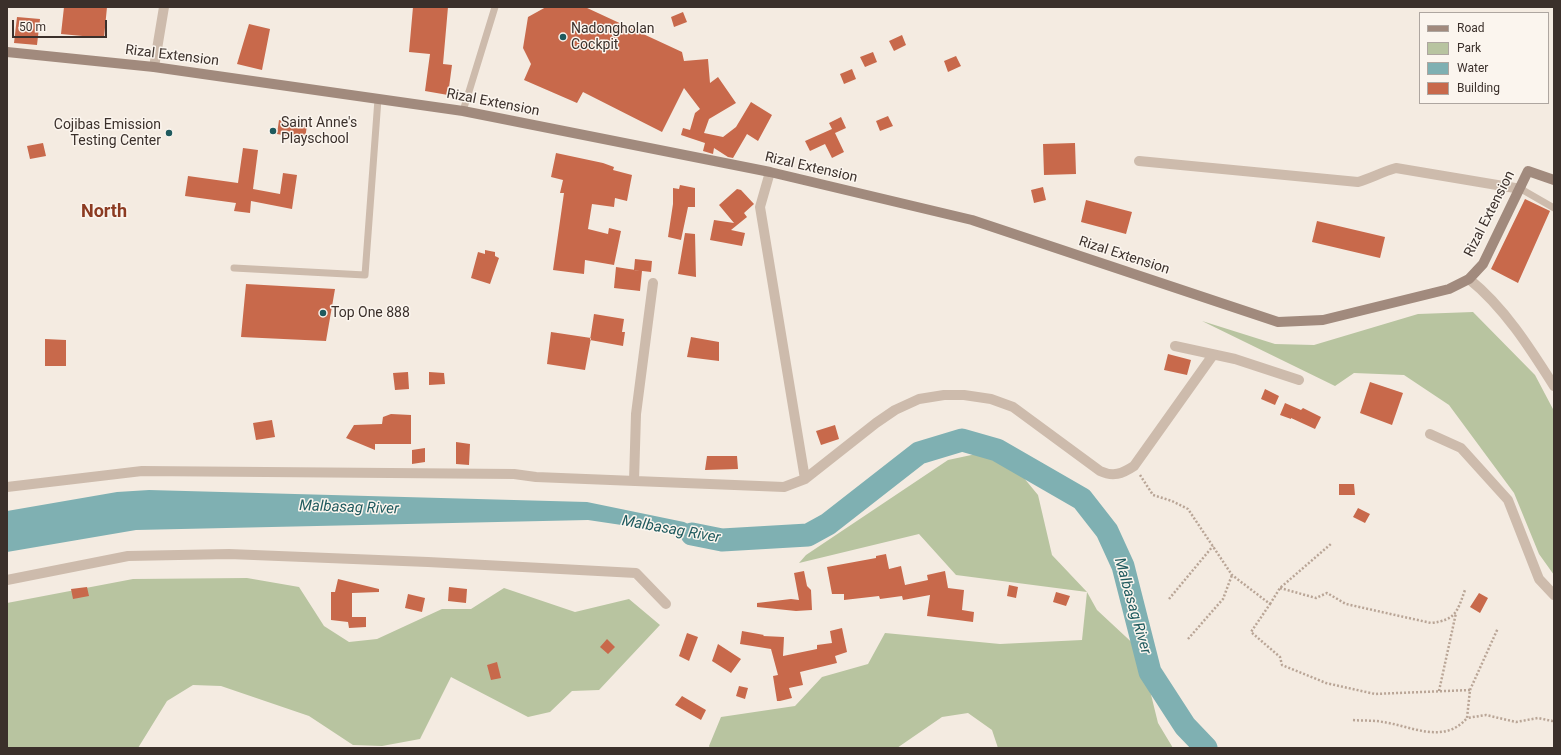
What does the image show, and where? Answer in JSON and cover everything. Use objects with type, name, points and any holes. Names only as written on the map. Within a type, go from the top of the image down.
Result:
[{"type":"street","points":[[154,67],[164,7]]},
{"type":"street","name":"Rizal Extension","points":[[7,52],[154,67],[463,111],[770,172],[972,220],[1278,322],[1323,320],[1449,289],[1469,279],[1483,264],[1528,170],[1554,180]]},
{"type":"street","points":[[1140,161],[1358,182],[1380,172],[1396,168],[1520,189]]},
{"type":"street","points":[[770,172],[760,207],[805,479]]},
{"type":"street","points":[[1469,279],[1485,292],[1505,317],[1533,353],[1554,386]]},
{"type":"street","points":[[634,481],[636,414],[654,283]]},
{"type":"street","points":[[1175,346],[1235,359],[1299,380]]},
{"type":"street","points":[[7,487],[142,471],[514,474],[536,477],[784,487],[805,479],[876,423],[895,410],[919,399],[944,395],[964,395],[991,400],[1012,407],[1100,471],[1110,475],[1124,473],[1134,466],[1213,355]]},
{"type":"street","points":[[1430,434],[1461,448],[1508,500],[1539,579],[1554,595]]},
{"type":"street","points":[[7,580],[128,556],[261,555],[636,573],[666,604]]},
{"type":"lane","points":[[463,111],[496,7]]},
{"type":"lane","points":[[234,268],[364,275],[378,99]]},
{"type":"lane","points":[[1520,189],[1554,208]]},
{"type":"path","points":[[1134,466],[1153,495],[1172,501],[1188,510],[1232,575],[1270,604]]},
{"type":"path","points":[[1332,543],[1280,588],[1251,632],[1280,657],[1282,665],[1326,683],[1375,694],[1470,690]]},
{"type":"path","points":[[1169,599],[1213,546]]},
{"type":"path","points":[[1188,639],[1223,599],[1232,575]]},
{"type":"path","points":[[1280,588],[1316,598],[1327,593],[1346,604],[1431,623],[1445,621],[1456,613]]},
{"type":"path","points":[[1439,691],[1456,613],[1464,590]]},
{"type":"path","points":[[1353,720],[1383,722],[1424,733],[1449,730],[1460,726],[1467,718],[1470,690],[1498,628]]},
{"type":"path","points":[[1467,718],[1486,715],[1516,722],[1538,718],[1552,721],[1554,719]]},
{"type":"green space","points":[[1473,312],[1535,375],[1554,411],[1554,575],[1539,554],[1514,493],[1449,405],[1404,375],[1354,373],[1335,386],[1202,321],[1275,344],[1314,345],[1418,314]]},
{"type":"green space","points":[[976,454],[1006,463],[1019,472],[1038,495],[1052,555],[1087,592],[956,575],[919,534],[799,563],[806,555],[948,460]]},
{"type":"green space","points":[[247,578],[299,587],[324,626],[349,642],[377,639],[442,609],[471,609],[504,588],[575,612],[629,599],[660,625],[599,690],[572,691],[550,712],[528,717],[451,677],[420,739],[382,746],[353,745],[309,716],[221,686],[193,685],[167,701],[138,748],[7,748],[7,603],[133,579]]},
{"type":"green space","points":[[1087,592],[1097,610],[1140,650],[1158,723],[1173,748],[998,748],[992,730],[968,713],[942,717],[897,748],[710,748],[709,746],[721,717],[795,706],[822,677],[868,664],[885,633],[1000,644],[1082,640]]},
{"type":"water","points":[[149,490],[587,502],[684,522],[722,540],[588,520],[136,530],[7,552],[7,511],[117,492]]},
{"type":"building","points":[[64,7],[107,7],[104,38],[61,34]]},
{"type":"building","points":[[413,7],[448,7],[443,64],[452,65],[448,95],[425,91],[430,54],[409,52]]},
{"type":"building","points":[[546,7],[585,7],[682,52],[684,61],[708,59],[710,83],[718,77],[736,103],[709,119],[704,133],[723,137],[736,127],[751,102],[772,115],[758,141],[747,134],[733,158],[728,157],[714,148],[713,154],[703,151],[705,143],[681,135],[683,128],[690,130],[695,113],[700,109],[684,88],[662,132],[583,92],[577,103],[524,80],[531,64],[523,48],[528,17]]},
{"type":"building","points":[[683,12],[687,22],[674,27],[671,17]]},
{"type":"building","points":[[17,17],[40,19],[37,45],[14,43]]},
{"type":"building","points":[[249,24],[270,29],[262,70],[237,64]]},
{"type":"building","points":[[902,35],[906,45],[894,51],[889,41]]},
{"type":"building","points":[[873,52],[877,62],[865,67],[860,57]]},
{"type":"building","points":[[956,56],[961,66],[948,72],[944,61]]},
{"type":"building","points":[[852,69],[856,79],[844,84],[840,74]]},
{"type":"building","points":[[888,116],[893,126],[880,131],[876,121]]},
{"type":"building","points":[[841,117],[846,128],[835,133],[844,152],[832,158],[825,144],[810,151],[805,141],[832,129],[829,123]]},
{"type":"building","points":[[279,120],[307,125],[305,139],[277,134]]},
{"type":"building","points":[[43,143],[46,156],[30,159],[27,146]]},
{"type":"building","points":[[1075,143],[1076,174],[1044,175],[1043,144]]},
{"type":"building","points":[[243,148],[258,150],[253,189],[280,194],[283,173],[297,175],[292,209],[251,201],[250,213],[234,211],[236,203],[185,196],[188,176],[238,183]]},
{"type":"building","points":[[556,153],[603,163],[614,167],[613,170],[632,175],[627,201],[615,198],[614,207],[592,204],[588,229],[608,234],[609,228],[621,231],[614,265],[585,260],[584,274],[553,270],[564,193],[560,193],[563,180],[551,177]]},
{"type":"building","points":[[680,185],[695,188],[695,207],[688,207],[681,240],[668,237],[673,204],[673,188],[679,189]]},
{"type":"building","points":[[1043,187],[1046,200],[1034,203],[1031,190]]},
{"type":"building","points":[[737,189],[741,190],[754,204],[744,213],[747,217],[731,230],[745,233],[742,246],[710,240],[714,220],[734,223],[719,205]]},
{"type":"building","points":[[1525,199],[1550,211],[1518,283],[1491,269]]},
{"type":"building","points":[[1086,200],[1132,212],[1126,234],[1081,222]]},
{"type":"building","points":[[1317,221],[1385,237],[1380,258],[1312,242]]},
{"type":"building","points":[[685,233],[695,234],[696,277],[678,274]]},
{"type":"building","points":[[485,250],[495,252],[495,256],[499,258],[490,284],[471,278],[478,252],[485,254]]},
{"type":"building","points":[[635,259],[652,261],[651,272],[634,270]]},
{"type":"building","points":[[616,267],[642,271],[640,291],[614,288]]},
{"type":"building","points":[[246,284],[335,289],[326,341],[241,337]]},
{"type":"building","points":[[594,314],[624,319],[622,332],[625,332],[623,346],[590,340]]},
{"type":"building","points":[[551,332],[591,338],[585,370],[547,364]]},
{"type":"building","points":[[691,337],[719,342],[719,361],[687,357]]},
{"type":"building","points":[[45,339],[66,340],[66,366],[45,366]]},
{"type":"building","points":[[1168,354],[1191,360],[1187,375],[1164,370]]},
{"type":"building","points":[[408,372],[409,389],[395,390],[393,373]]},
{"type":"building","points":[[429,372],[444,373],[445,384],[429,385]]},
{"type":"building","points":[[1370,382],[1403,393],[1392,425],[1360,413]]},
{"type":"building","points":[[1265,389],[1279,396],[1275,405],[1261,399]]},
{"type":"building","points":[[1285,403],[1301,410],[1303,408],[1321,417],[1315,429],[1291,418],[1280,415]]},
{"type":"building","points":[[391,414],[411,415],[411,444],[375,444],[375,450],[346,438],[354,425],[382,424],[383,417]]},
{"type":"building","points":[[272,420],[275,437],[256,440],[253,423]]},
{"type":"building","points":[[835,425],[839,439],[821,445],[816,431]]},
{"type":"building","points":[[456,442],[470,444],[469,465],[456,464]]},
{"type":"building","points":[[425,448],[425,462],[412,464],[412,450]]},
{"type":"building","points":[[707,456],[737,456],[738,469],[705,470]]},
{"type":"building","points":[[1339,484],[1354,484],[1355,495],[1339,495]]},
{"type":"building","points":[[1358,508],[1370,514],[1365,523],[1353,517]]},
{"type":"building","points":[[886,554],[889,569],[901,566],[905,585],[928,580],[927,575],[945,571],[948,588],[964,590],[962,610],[974,612],[973,622],[927,616],[930,595],[903,600],[902,596],[880,599],[879,596],[844,600],[844,594],[832,594],[827,567],[876,558],[876,556]]},
{"type":"building","points":[[804,571],[807,586],[811,590],[812,610],[796,611],[757,607],[757,603],[791,599],[799,600],[794,573]]},
{"type":"building","points":[[338,579],[379,589],[379,592],[352,593],[352,617],[366,617],[366,627],[349,628],[348,622],[331,620],[331,592],[335,592]]},
{"type":"building","points":[[1009,585],[1018,587],[1016,598],[1007,596]]},
{"type":"building","points":[[87,587],[89,596],[73,599],[71,589]]},
{"type":"building","points":[[449,587],[467,589],[466,603],[448,601]]},
{"type":"building","points":[[1056,592],[1070,596],[1066,606],[1053,602]]},
{"type":"building","points":[[1479,593],[1488,598],[1480,613],[1470,607]]},
{"type":"building","points":[[408,594],[425,598],[422,612],[405,608]]},
{"type":"building","points":[[842,628],[847,652],[835,656],[837,663],[800,672],[803,685],[789,688],[792,698],[780,701],[777,701],[773,676],[778,675],[771,649],[740,644],[742,631],[764,635],[763,636],[784,637],[783,656],[817,649],[817,645],[832,643],[830,631]]},
{"type":"building","points":[[687,633],[698,637],[689,661],[679,656]]},
{"type":"building","points":[[607,639],[615,647],[608,654],[600,647]]},
{"type":"building","points":[[718,644],[741,659],[731,673],[712,661]]},
{"type":"building","points":[[497,662],[501,678],[491,680],[487,665]]},
{"type":"building","points":[[739,686],[748,688],[745,699],[736,696]]},
{"type":"building","points":[[682,696],[706,710],[701,720],[675,705]]},
{"type":"waterway","name":"Malbasag River","points":[[692,534],[722,540],[808,535],[828,524],[919,453],[962,440],[997,450],[1082,499],[1107,531],[1123,566],[1150,672],[1185,726],[1206,748]]},
{"type":"place","name":"Nadongholan Cockpit","points":[[563,37]]},
{"type":"place","name":"Saint Anne's Playschool","points":[[273,131]]},
{"type":"place","name":"Cojibas Emission Testing Center","points":[[169,133]]},
{"type":"place","name":"Top One 888","points":[[323,313]]},
{"type":"district","name":"North","points":[[104,212]]}]
